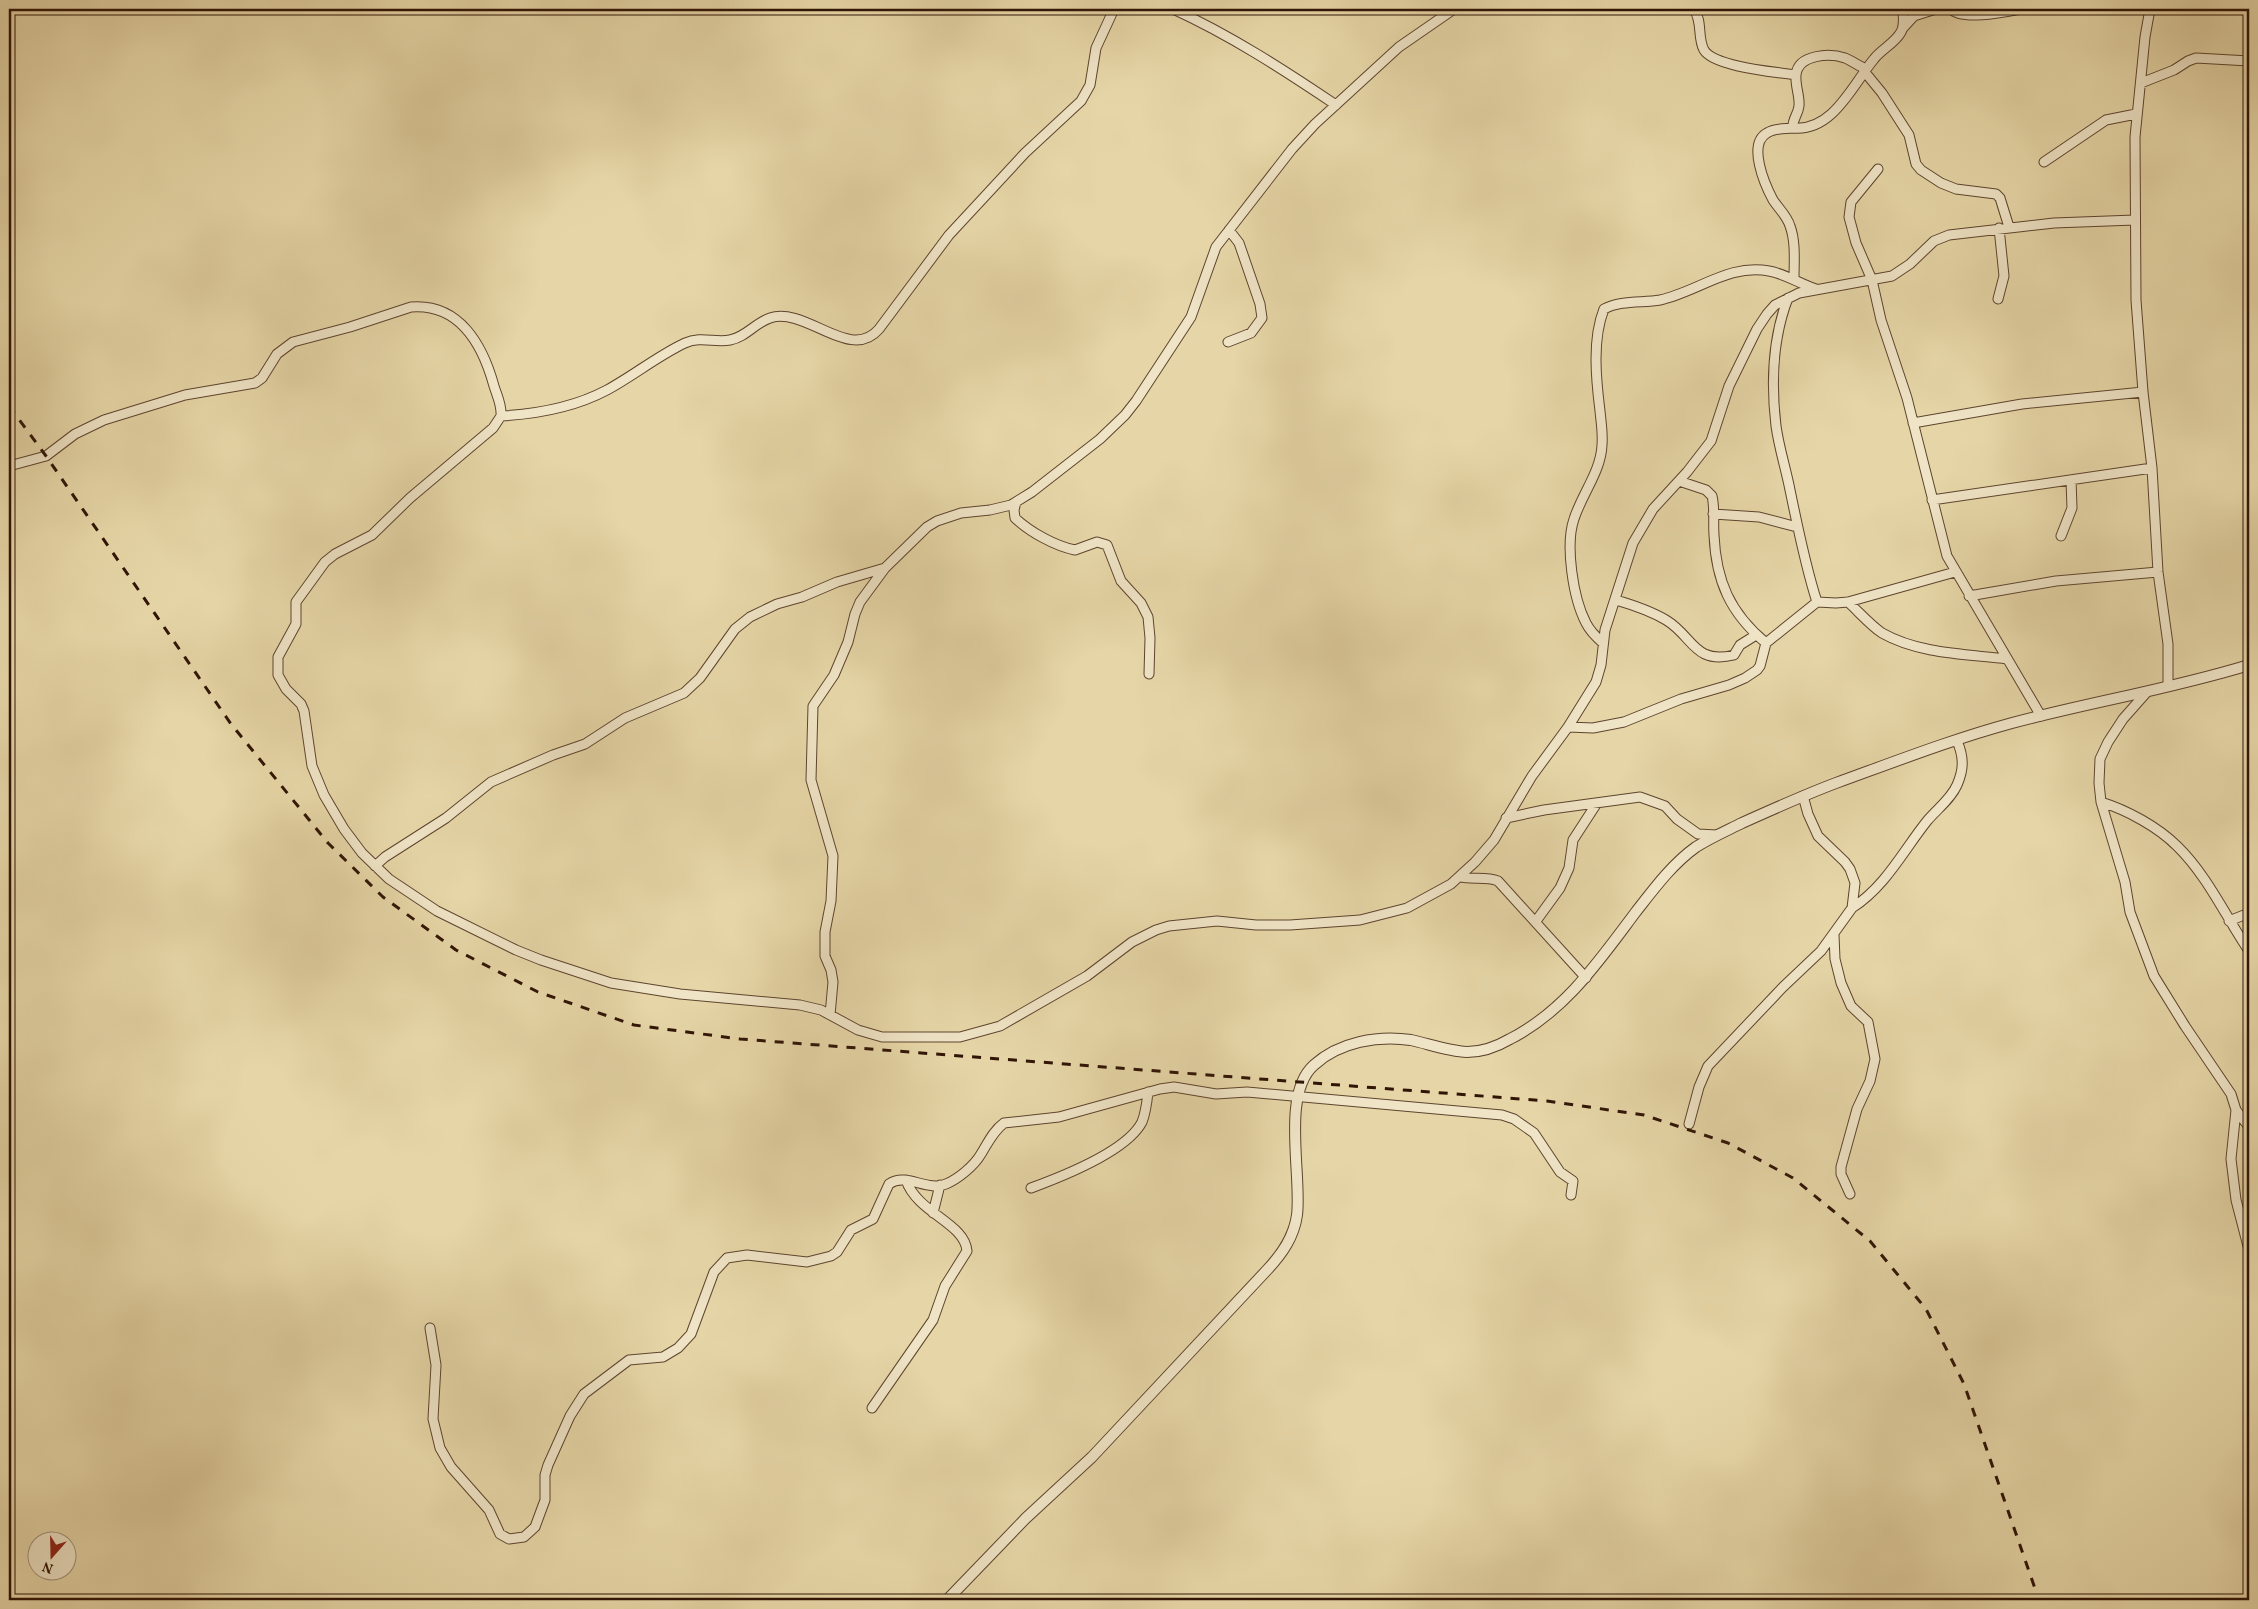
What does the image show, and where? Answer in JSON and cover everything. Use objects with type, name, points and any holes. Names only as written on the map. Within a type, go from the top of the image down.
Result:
[{"type":"street","points":[[501,416],[523,415],[578,403],[608,389],[684,344],[706,338],[731,340],[742,336],[770,318],[792,316],[813,324],[829,334],[850,339],[866,338],[874,335],[949,235],[1025,153],[1081,101],[1090,85],[1096,48],[1114,9]]},
{"type":"street","points":[[1173,9],[1219,32],[1301,81],[1336,106]]},
{"type":"street","points":[[830,1015],[833,982],[831,970],[824,956],[825,932],[831,901],[834,866],[833,856],[811,780],[813,706],[834,675],[848,642],[854,614],[860,602],[885,568],[927,527],[937,521],[962,513],[1002,508],[1016,502],[1100,439],[1125,415],[1190,317],[1212,256],[1229,230],[1292,149],[1399,47],[1454,9]]},
{"type":"street","points":[[1694,9],[1701,27],[1702,44],[1709,55],[1741,66],[1796,76]]},
{"type":"street","points":[[1903,9],[1903,28]]},
{"type":"street","points":[[1794,279],[1793,241],[1790,224],[1771,196],[1760,166],[1758,154],[1760,139],[1766,133],[1779,129],[1810,127],[1835,110],[1849,96],[1865,70],[1880,52],[1899,35],[1914,16],[1936,9]]},
{"type":"street","points":[[1950,9],[1958,13],[1988,14],[2020,9]]},
{"type":"street","points":[[2150,9],[2136,114],[2136,300],[2143,392],[2152,468],[2158,572],[2168,644],[2168,686]]},
{"type":"street","points":[[1793,128],[1792,121],[1799,108],[1796,76],[1801,65],[1806,61],[1825,56],[1847,59],[1865,70],[1908,135],[1916,164],[1921,170],[1941,183],[1956,188],[1996,194],[2003,205],[2004,276],[1998,299]]},
{"type":"street","points":[[2141,83],[2174,70],[2188,60],[2196,58],[2249,61]]},
{"type":"street","points":[[2044,162],[2106,120],[2136,114]]},
{"type":"street","points":[[1878,168],[1850,202],[1848,212],[1856,243],[1872,280],[1875,299],[1913,422],[1947,556],[2041,716]]},
{"type":"street","points":[[9,466],[46,456],[75,434],[104,420],[192,394],[255,383],[262,378],[277,354],[293,342],[419,306],[443,313],[462,324],[469,331],[486,359],[502,407],[501,416],[493,428],[410,498],[372,535],[335,554],[325,562],[296,602],[296,624],[278,657],[277,669],[281,682],[301,704],[304,711],[309,753],[318,782],[344,829],[375,866],[389,879],[418,900],[488,937],[541,960],[611,983],[680,994],[800,1005],[820,1010],[858,1030],[882,1037],[970,1036],[1000,1026],[1087,976],[1132,942],[1156,930],[1201,922],[1290,925],[1360,920],[1407,908],[1423,901],[1460,877],[1494,840],[1532,776],[1568,727],[1596,682],[1601,665],[1603,643],[1633,543],[1653,510],[1711,441],[1725,396],[1757,329],[1775,305],[1788,298],[1816,289],[1892,276],[1934,241],[1963,232],[2089,221],[2135,220]]},
{"type":"street","points":[[1228,342],[1251,333],[1262,318],[1260,304],[1239,243],[1229,230]]},
{"type":"street","points":[[1603,643],[1585,621],[1575,592],[1572,575],[1571,532],[1574,519],[1590,484],[1602,446],[1597,367],[1599,332],[1604,309],[1615,304],[1641,303],[1676,296],[1714,279],[1746,270],[1769,271],[1816,289]]},
{"type":"street","points":[[1788,298],[1782,314],[1776,342],[1775,416],[1797,527],[1817,602]]},
{"type":"street","points":[[1913,422],[2022,404],[2143,392]]},
{"type":"street","points":[[1932,500],[2152,468]]},
{"type":"street","points":[[2061,536],[2072,508],[2071,480]]},
{"type":"street","points":[[1679,481],[1706,490],[1712,496],[1714,548],[1722,585],[1727,596],[1756,635],[1766,643]]},
{"type":"street","points":[[1016,502],[1015,518],[1053,541],[1076,550],[1097,542],[1108,545],[1121,581],[1141,603],[1148,617],[1150,638],[1149,674]]},
{"type":"street","points":[[1713,514],[1759,517],[1797,527]]},
{"type":"street","points":[[375,866],[385,857],[457,811],[479,790],[492,782],[553,755],[585,744],[625,718],[684,692],[700,678],[735,629],[750,617],[777,604],[802,597],[844,579],[885,568]]},
{"type":"street","points":[[1568,727],[1592,728],[1616,724],[1644,715],[1681,699],[1729,685],[1757,670],[1766,643],[1817,602],[1848,602],[1955,572]]},
{"type":"street","points":[[1970,596],[2056,581],[2158,572]]},
{"type":"street","points":[[1616,600],[1641,608],[1667,620],[1697,650],[1710,656],[1734,655],[1740,645],[1756,635]]},
{"type":"street","points":[[1848,602],[1881,632],[1906,643],[1942,652],[2007,660]]},
{"type":"street","points":[[947,1600],[1026,1518],[1092,1457],[1272,1265],[1285,1248],[1292,1234],[1297,1212],[1298,1181],[1295,1127],[1299,1097],[1303,1082],[1315,1064],[1346,1047],[1374,1039],[1407,1040],[1469,1052],[1485,1049],[1507,1041],[1554,1010],[1586,978],[1652,891],[1692,850],[1717,835],[1803,796],[1886,764],[1996,728],[2212,677],[2249,665]]},
{"type":"street","points":[[2146,693],[2123,719],[2108,742],[2100,759],[2098,783],[2101,802],[2124,882],[2130,912],[2146,958],[2168,1001],[2231,1094],[2236,1110],[2249,1127]]},
{"type":"street","points":[[1690,1124],[1696,1093],[1708,1066],[1782,987],[1821,951],[1852,908],[1869,896],[1884,880],[1927,822],[1956,788],[1963,762],[1962,753],[1957,741]]},
{"type":"street","points":[[1803,796],[1808,814],[1818,836],[1850,869],[1855,884],[1852,908]]},
{"type":"street","points":[[1506,818],[1640,797],[1658,802],[1698,834],[1717,835]]},
{"type":"street","points":[[2101,802],[2116,807],[2178,846],[2198,872],[2249,951]]},
{"type":"street","points":[[1536,921],[1543,908],[1560,888],[1569,868],[1573,840],[1597,803]]},
{"type":"street","points":[[1460,877],[1471,880],[1492,878],[1498,881],[1586,978]]},
{"type":"street","points":[[2229,921],[2249,913]]},
{"type":"street","points":[[1834,935],[1835,960],[1840,983],[1851,1006],[1868,1022],[1876,1059],[1870,1081],[1857,1109],[1841,1167],[1840,1174],[1850,1194]]},
{"type":"street","points":[[430,1328],[436,1365],[433,1420],[440,1448],[451,1467],[489,1510],[500,1534],[510,1539],[524,1537],[535,1527],[545,1500],[545,1476],[548,1464],[568,1421],[584,1394],[629,1360],[663,1357],[678,1348],[691,1334],[712,1276],[722,1262],[727,1258],[740,1255],[799,1262],[813,1262],[831,1256],[837,1252],[851,1230],[873,1219],[889,1184],[900,1179],[940,1185],[952,1180],[972,1165],[997,1128],[1004,1123],[1059,1117],[1148,1092],[1174,1087],[1206,1094],[1247,1092],[1336,1098],[1507,1116],[1534,1133],[1560,1172],[1571,1178],[1574,1186],[1571,1195]]},
{"type":"street","points":[[1031,1188],[1083,1166],[1117,1147],[1131,1136],[1141,1123],[1146,1111],[1148,1092]]},
{"type":"street","points":[[2236,1110],[2231,1159],[2236,1200],[2249,1250]]},
{"type":"street","points":[[872,1408],[933,1320],[945,1286],[967,1251],[962,1237],[914,1197],[906,1180]]},
{"type":"street","points":[[933,1213],[940,1185]]},
{"type":"railway","points":[[9,406],[46,456],[231,724],[328,843],[383,897],[456,950],[538,992],[634,1025],[740,1039],[1547,1101],[1644,1115],[1728,1143],[1793,1178],[1870,1241],[1926,1309],[1964,1384],[2039,1600]]}]
